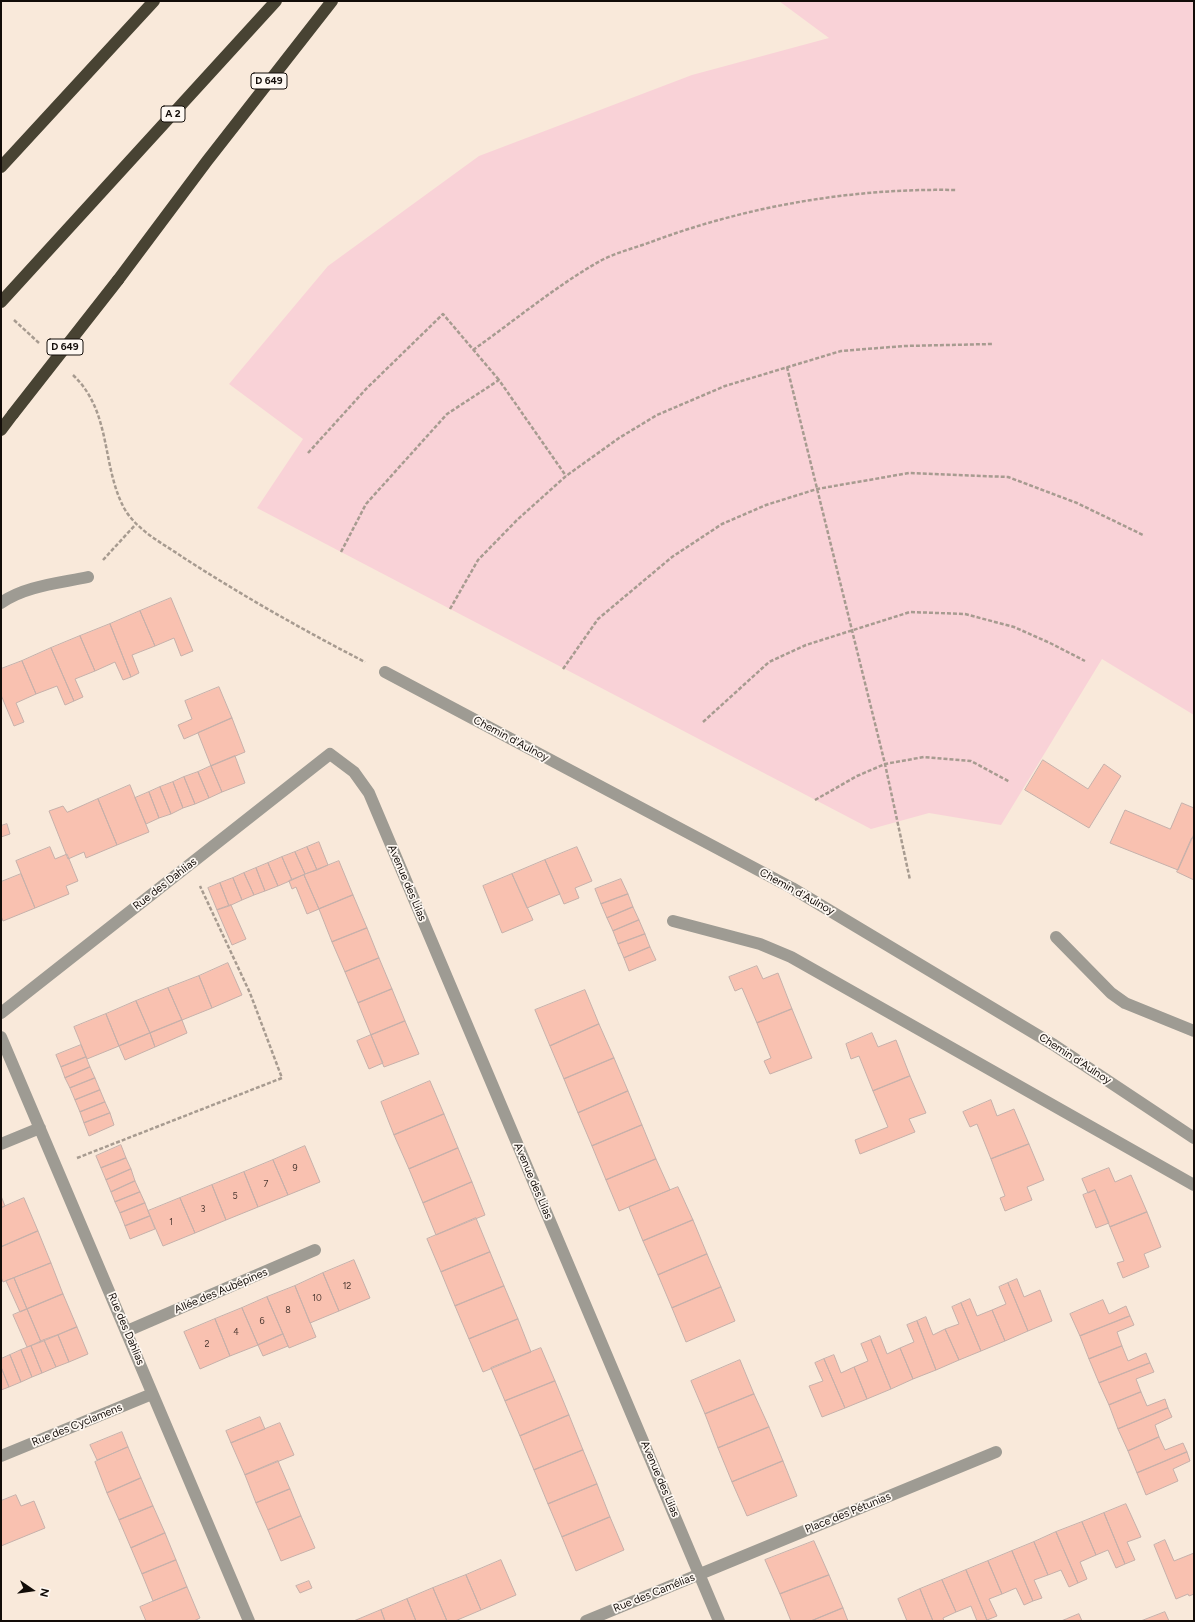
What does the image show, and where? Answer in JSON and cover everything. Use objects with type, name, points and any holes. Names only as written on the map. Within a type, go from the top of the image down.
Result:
[{"type":"highway","points":[[1,167],[154,1]]},
{"type":"highway","name":"A 2","points":[[1,302],[276,1]]},
{"type":"highway","name":"D 649","points":[[1,430],[118,280],[207,161],[332,1]]},
{"type":"street","points":[[1,603],[18,594],[38,588],[88,577]]},
{"type":"street","name":"Chemin d'Aulnoy","points":[[384,672],[792,888],[1054,1045],[1194,1138]]},
{"type":"street","name":"Rue des Dahlias","points":[[1,1013],[330,754]]},
{"type":"street","name":"Avenue des Lilas","points":[[330,754],[354,772],[369,793],[719,1621]]},
{"type":"street","points":[[673,921],[760,944],[791,956],[1194,1185]]},
{"type":"street","points":[[1056,937],[1111,993],[1130,1005],[1194,1031]]},
{"type":"street","name":"Rue des Dahlias","points":[[1,1037],[249,1621]]},
{"type":"street","points":[[1,1144],[40,1128]]},
{"type":"street","name":"Allée des Aubépines","points":[[127,1331],[316,1250]]},
{"type":"street","name":"Rue des Cyclamens","points":[[1,1456],[152,1394]]},
{"type":"street","name":"Place des Pétunias","points":[[700,1574],[996,1452]]},
{"type":"street","name":"Rue des Camélias","points":[[586,1621],[700,1574]]},
{"type":"path","points":[[473,350],[600,261],[672,234],[761,209],[857,193],[915,189],[956,190]]},
{"type":"path","points":[[308,453],[366,388],[443,314],[499,380],[566,476]]},
{"type":"path","points":[[12,318],[41,345]]},
{"type":"path","points":[[450,609],[478,560],[517,520],[566,476],[619,438],[657,415],[725,386],[841,351],[904,346],[992,344]]},
{"type":"path","points":[[787,367],[885,764],[910,880]]},
{"type":"path","points":[[69,372],[87,392],[96,407],[102,423],[112,480],[125,510],[136,524],[151,536],[225,585],[277,615],[384,672]]},
{"type":"path","points":[[341,552],[366,504],[447,414],[499,380]]},
{"type":"path","points":[[563,669],[598,619],[672,557],[722,524],[766,505],[817,489],[909,473],[1008,477],[1076,503],[1143,535]]},
{"type":"path","points":[[88,577],[136,524]]},
{"type":"path","points":[[703,722],[769,662],[806,645],[910,612],[965,614],[1014,627],[1085,661]]},
{"type":"path","points":[[815,800],[857,776],[885,764],[924,757],[971,761],[1010,782]]},
{"type":"path","points":[[56,1166],[282,1078],[250,993],[190,864]]},
{"type":"shaded area","points":[[779,1],[1194,1],[1194,715],[1102,659],[1001,825],[929,813],[871,829],[257,508],[303,439],[229,384],[328,266],[479,156],[692,75],[829,38]]},
{"type":"building","points":[[171,598],[193,651],[181,656],[174,638],[155,646],[140,611]]},
{"type":"building","points":[[140,611],[155,646],[132,655],[139,673],[131,677],[110,624]]},
{"type":"building","points":[[110,624],[131,677],[123,680],[115,662],[95,671],[80,636]]},
{"type":"building","points":[[80,636],[95,671],[75,679],[83,697],[74,701],[51,648]]},
{"type":"building","points":[[51,648],[74,701],[65,705],[57,686],[36,694],[22,661]]},
{"type":"building","points":[[22,661],[36,694],[16,703],[24,722],[14,726],[1,695],[1,669]]},
{"type":"building","points":[[219,687],[232,718],[184,739],[178,725],[192,719],[185,701]]},
{"type":"building","points":[[232,718],[245,752],[211,766],[198,733]]},
{"type":"building","points":[[235,756],[245,783],[222,792],[211,766]]},
{"type":"building","points":[[1043,760],[1088,789],[1104,764],[1121,776],[1089,828],[1025,790]]},
{"type":"building","points":[[211,766],[222,792],[209,798],[198,772]]},
{"type":"building","points":[[198,772],[209,798],[195,804],[184,777]]},
{"type":"building","points":[[184,777],[195,804],[183,808],[173,782]]},
{"type":"building","points":[[173,782],[183,808],[171,814],[160,787]]},
{"type":"building","points":[[130,785],[149,832],[117,845],[98,799]]},
{"type":"building","points":[[160,787],[171,814],[159,818],[149,792]]},
{"type":"building","points":[[149,792],[159,818],[146,824],[135,798]]},
{"type":"building","points":[[98,799],[117,845],[86,858],[84,852],[68,859],[49,811],[63,806],[67,812]]},
{"type":"building","points":[[1182,803],[1194,808],[1194,834],[1178,870],[1110,843],[1125,810],[1170,829]]},
{"type":"building","points":[[7,824],[10,834],[1,837],[1,826]]},
{"type":"building","points":[[1192,838],[1194,838],[1194,880],[1177,872]]},
{"type":"building","points":[[319,842],[328,865],[317,870],[307,847]]},
{"type":"building","points":[[50,847],[55,859],[67,854],[78,881],[66,886],[69,894],[35,908],[16,861]]},
{"type":"building","points":[[307,847],[317,870],[305,874],[295,852]]},
{"type":"building","points":[[577,847],[592,881],[575,888],[579,898],[564,904],[545,860]]},
{"type":"building","points":[[295,852],[305,874],[292,880],[282,857]]},
{"type":"building","points":[[282,857],[292,880],[278,886],[268,863]]},
{"type":"building","points":[[545,860],[560,894],[527,908],[512,874]]},
{"type":"building","points":[[339,861],[353,895],[319,909],[304,875]]},
{"type":"building","points":[[268,863],[278,886],[265,891],[256,868]]},
{"type":"building","points":[[256,868],[265,891],[254,895],[244,873]]},
{"type":"building","points":[[244,873],[254,895],[242,900],[233,878]]},
{"type":"building","points":[[21,874],[35,908],[3,921],[1,916],[1,882]]},
{"type":"building","points":[[512,874],[533,920],[502,933],[483,886]]},
{"type":"building","points":[[304,875],[319,909],[307,914],[296,887],[292,889],[289,881]]},
{"type":"building","points":[[233,878],[242,900],[229,906],[220,883]]},
{"type":"building","points":[[621,879],[628,894],[601,904],[595,889]]},
{"type":"building","points":[[220,883],[229,906],[217,910],[208,888]]},
{"type":"building","points":[[628,894],[633,907],[607,918],[601,904]]},
{"type":"building","points":[[353,895],[367,928],[332,942],[319,909]]},
{"type":"building","points":[[231,905],[246,939],[232,945],[217,910]]},
{"type":"building","points":[[633,907],[639,920],[613,931],[607,918]]},
{"type":"building","points":[[639,920],[645,934],[618,944],[613,931]]},
{"type":"building","points":[[367,928],[379,958],[345,972],[332,942]]},
{"type":"building","points":[[645,934],[650,947],[624,958],[618,944]]},
{"type":"building","points":[[650,947],[656,960],[629,971],[624,958]]},
{"type":"building","points":[[379,958],[392,989],[358,1003],[345,972]]},
{"type":"building","points":[[228,963],[242,995],[212,1008],[199,976]]},
{"type":"building","points":[[757,966],[763,979],[778,973],[792,1009],[757,1023],[742,988],[735,991],[729,977]]},
{"type":"building","points":[[199,976],[212,1008],[182,1020],[168,988]]},
{"type":"building","points":[[168,988],[182,1020],[150,1033],[136,1001]]},
{"type":"building","points":[[392,989],[405,1021],[371,1035],[358,1003]]},
{"type":"building","points":[[585,990],[599,1024],[550,1046],[535,1010]]},
{"type":"building","points":[[136,1001],[150,1033],[119,1046],[106,1014]]},
{"type":"building","points":[[792,1009],[812,1058],[770,1074],[764,1061],[771,1058],[757,1023]]},
{"type":"building","points":[[106,1014],[119,1046],[87,1059],[74,1027]]},
{"type":"building","points":[[182,1020],[187,1033],[155,1047],[150,1033]]},
{"type":"building","points":[[405,1021],[419,1054],[384,1067],[371,1035]]},
{"type":"building","points":[[599,1024],[614,1058],[564,1079],[550,1046]]},
{"type":"building","points":[[150,1033],[155,1047],[125,1060],[119,1046]]},
{"type":"building","points":[[872,1033],[878,1047],[896,1040],[910,1076],[873,1091],[859,1056],[851,1059],[846,1044]]},
{"type":"building","points":[[371,1035],[383,1063],[369,1069],[357,1041]]},
{"type":"building","points":[[81,1045],[86,1057],[61,1067],[56,1055]]},
{"type":"building","points":[[86,1057],[90,1067],[65,1078],[61,1067]]},
{"type":"building","points":[[614,1058],[628,1091],[578,1113],[564,1079]]},
{"type":"building","points":[[90,1067],[95,1078],[70,1088],[65,1078]]},
{"type":"building","points":[[910,1076],[926,1113],[909,1119],[915,1132],[860,1154],[855,1140],[888,1127],[873,1091]]},
{"type":"building","points":[[95,1078],[100,1090],[75,1100],[70,1088]]},
{"type":"building","points":[[430,1081],[444,1114],[394,1135],[381,1102]]},
{"type":"building","points":[[100,1090],[105,1102],[80,1112],[75,1100]]},
{"type":"building","points":[[628,1091],[642,1125],[592,1146],[578,1113]]},
{"type":"building","points":[[991,1100],[997,1116],[1014,1109],[1029,1144],[991,1159],[977,1124],[970,1127],[963,1112]]},
{"type":"building","points":[[105,1102],[110,1113],[84,1123],[80,1112]]},
{"type":"building","points":[[110,1113],[114,1125],[89,1136],[84,1123]]},
{"type":"building","points":[[444,1114],[458,1148],[409,1169],[394,1135]]},
{"type":"building","points":[[642,1125],[656,1159],[606,1180],[592,1146]]},
{"type":"building","points":[[1029,1144],[1044,1180],[1027,1187],[1032,1200],[1005,1211],[1000,1198],[1005,1196],[991,1159]]},
{"type":"building","points":[[121,1145],[126,1158],[101,1168],[96,1156]]},
{"type":"building","points":[[305,1146],[320,1182],[288,1195],[273,1160]]},
{"type":"building","points":[[458,1148],[472,1182],[423,1203],[409,1169]]},
{"type":"building","points":[[126,1158],[131,1169],[106,1180],[101,1168]]},
{"type":"building","points":[[656,1159],[670,1190],[619,1211],[606,1180]]},
{"type":"building","points":[[273,1160],[288,1195],[258,1207],[244,1172]]},
{"type":"building","points":[[1109,1168],[1115,1182],[1131,1175],[1147,1212],[1110,1227],[1095,1190],[1088,1193],[1082,1179]]},
{"type":"building","points":[[131,1169],[135,1181],[111,1192],[106,1180]]},
{"type":"building","points":[[244,1172],[258,1207],[226,1220],[212,1185]]},
{"type":"building","points":[[135,1181],[140,1192],[115,1202],[111,1192]]},
{"type":"building","points":[[472,1182],[485,1215],[436,1235],[423,1203]]},
{"type":"building","points":[[212,1185],[226,1220],[195,1233],[180,1198]]},
{"type":"building","points":[[678,1187],[693,1220],[643,1241],[629,1207]]},
{"type":"building","points":[[1095,1190],[1109,1223],[1096,1228],[1083,1195]]},
{"type":"building","points":[[140,1192],[145,1203],[120,1213],[115,1202]]},
{"type":"building","points":[[1,1196],[5,1206],[1,1208]]},
{"type":"building","points":[[24,1198],[38,1231],[1,1247],[1,1208]]},
{"type":"building","points":[[180,1198],[195,1233],[163,1246],[148,1211]]},
{"type":"building","points":[[145,1203],[150,1216],[125,1226],[120,1213]]},
{"type":"building","points":[[1147,1212],[1161,1247],[1144,1254],[1149,1267],[1123,1278],[1117,1263],[1124,1261],[1110,1227]]},
{"type":"building","points":[[150,1216],[155,1229],[130,1239],[125,1226]]},
{"type":"building","points":[[476,1218],[490,1252],[441,1272],[427,1239]]},
{"type":"building","points":[[693,1220],[707,1254],[658,1275],[643,1241]]},
{"type":"building","points":[[38,1231],[51,1263],[3,1282],[1,1277],[1,1247]]},
{"type":"building","points":[[490,1252],[504,1286],[455,1306],[441,1272]]},
{"type":"building","points":[[707,1254],[721,1287],[672,1308],[658,1275]]},
{"type":"building","points":[[354,1260],[370,1298],[339,1311],[323,1273]]},
{"type":"building","points":[[51,1263],[63,1294],[27,1309],[14,1278]]},
{"type":"building","points":[[323,1273],[339,1311],[310,1323],[295,1286]]},
{"type":"building","points":[[14,1278],[27,1309],[20,1312],[6,1281]]},
{"type":"building","points":[[1017,1279],[1024,1297],[1040,1290],[1052,1321],[1028,1331],[1008,1283]]},
{"type":"building","points":[[1008,1283],[1028,1331],[1005,1341],[992,1310],[1006,1304],[999,1287]]},
{"type":"building","points":[[295,1286],[316,1337],[289,1348],[267,1297]]},
{"type":"building","points":[[504,1286],[518,1319],[469,1339],[455,1306]]},
{"type":"building","points":[[721,1287],[735,1321],[686,1342],[672,1308]]},
{"type":"building","points":[[63,1294],[77,1327],[41,1342],[27,1309]]},
{"type":"building","points":[[267,1297],[283,1334],[258,1345],[242,1308]]},
{"type":"building","points":[[970,1299],[977,1316],[992,1310],[1005,1341],[981,1351],[961,1303]]},
{"type":"building","points":[[1103,1300],[1109,1314],[1126,1306],[1130,1316],[1080,1336],[1070,1314]]},
{"type":"building","points":[[961,1303],[981,1351],[959,1360],[945,1329],[959,1324],[952,1307]]},
{"type":"building","points":[[242,1308],[258,1345],[230,1356],[215,1319]]},
{"type":"building","points":[[27,1309],[41,1342],[27,1347],[13,1315]]},
{"type":"building","points":[[1130,1316],[1134,1325],[1117,1332],[1122,1346],[1089,1359],[1080,1336]]},
{"type":"building","points":[[926,1317],[933,1335],[945,1329],[959,1360],[936,1370],[917,1321]]},
{"type":"building","points":[[215,1319],[230,1356],[200,1369],[184,1332]]},
{"type":"building","points":[[518,1319],[531,1352],[483,1372],[469,1339]]},
{"type":"building","points":[[917,1321],[936,1370],[913,1379],[900,1348],[914,1342],[907,1325]]},
{"type":"building","points":[[77,1327],[88,1354],[69,1362],[58,1335]]},
{"type":"building","points":[[283,1334],[288,1346],[263,1356],[258,1345]]},
{"type":"building","points":[[58,1335],[69,1362],[56,1367],[44,1340]]},
{"type":"building","points":[[880,1336],[887,1354],[900,1348],[913,1379],[891,1389],[871,1340]]},
{"type":"building","points":[[44,1340],[56,1367],[42,1373],[31,1346]]},
{"type":"building","points":[[871,1340],[891,1389],[867,1399],[854,1367],[868,1361],[861,1344]]},
{"type":"building","points":[[31,1346],[42,1373],[32,1377],[21,1350]]},
{"type":"building","points":[[1122,1346],[1128,1361],[1146,1353],[1150,1363],[1099,1383],[1089,1359]]},
{"type":"building","points":[[541,1348],[555,1381],[505,1401],[491,1368]]},
{"type":"building","points":[[21,1350],[32,1377],[21,1382],[10,1355]]},
{"type":"building","points":[[10,1355],[21,1382],[9,1387],[1,1367],[1,1359]]},
{"type":"building","points":[[834,1355],[841,1373],[854,1367],[867,1399],[845,1408],[824,1359]]},
{"type":"building","points":[[824,1359],[845,1408],[822,1417],[809,1386],[823,1381],[815,1363]]},
{"type":"building","points":[[740,1360],[754,1394],[705,1414],[691,1381]]},
{"type":"building","points":[[1150,1363],[1154,1372],[1136,1379],[1141,1392],[1109,1405],[1099,1383]]},
{"type":"building","points":[[1,1367],[9,1387],[1,1390]]},
{"type":"building","points":[[555,1381],[569,1415],[520,1436],[505,1401]]},
{"type":"building","points":[[1141,1392],[1147,1406],[1165,1399],[1168,1408],[1118,1429],[1109,1405]]},
{"type":"building","points":[[754,1394],[769,1427],[718,1448],[705,1414]]},
{"type":"building","points":[[1168,1408],[1172,1417],[1155,1425],[1159,1437],[1128,1451],[1118,1429]]},
{"type":"building","points":[[569,1415],[583,1450],[534,1470],[520,1436]]},
{"type":"building","points":[[260,1417],[265,1429],[231,1443],[226,1431]]},
{"type":"building","points":[[280,1423],[294,1455],[245,1475],[231,1443]]},
{"type":"building","points":[[769,1427],[783,1461],[732,1482],[718,1448]]},
{"type":"building","points":[[122,1432],[128,1447],[97,1460],[90,1445]]},
{"type":"building","points":[[1159,1437],[1165,1450],[1183,1443],[1187,1452],[1137,1473],[1128,1451]]},
{"type":"building","points":[[128,1447],[141,1478],[107,1493],[95,1462]]},
{"type":"building","points":[[583,1450],[597,1484],[548,1504],[534,1470]]},
{"type":"building","points":[[1187,1452],[1190,1461],[1173,1469],[1178,1481],[1146,1495],[1137,1473]]},
{"type":"building","points":[[278,1461],[290,1489],[256,1503],[245,1475]]},
{"type":"building","points":[[783,1461],[797,1496],[747,1516],[732,1482]]},
{"type":"building","points":[[141,1478],[153,1506],[119,1520],[107,1493]]},
{"type":"building","points":[[597,1484],[610,1517],[562,1537],[548,1504]]},
{"type":"building","points":[[290,1489],[301,1516],[268,1530],[256,1503]]},
{"type":"building","points":[[16,1495],[21,1506],[34,1501],[45,1528],[1,1546],[1,1501]]},
{"type":"building","points":[[1126,1504],[1141,1537],[1127,1542],[1135,1560],[1125,1564],[1104,1513]]},
{"type":"building","points":[[153,1506],[165,1533],[131,1548],[119,1520]]},
{"type":"building","points":[[1104,1513],[1125,1564],[1116,1568],[1108,1550],[1096,1555],[1082,1522]]},
{"type":"building","points":[[301,1516],[315,1548],[281,1561],[268,1530]]},
{"type":"building","points":[[610,1517],[624,1550],[576,1571],[562,1537]]},
{"type":"building","points":[[1082,1522],[1096,1555],[1080,1562],[1087,1579],[1078,1583],[1056,1532]]},
{"type":"building","points":[[1056,1532],[1078,1583],[1069,1587],[1061,1570],[1048,1575],[1034,1542]]},
{"type":"building","points":[[165,1533],[176,1560],[142,1574],[131,1548]]},
{"type":"building","points":[[1165,1540],[1174,1561],[1194,1553],[1194,1594],[1189,1596],[1188,1594],[1176,1599],[1154,1545]]},
{"type":"building","points":[[814,1541],[829,1575],[780,1594],[765,1560]]},
{"type":"building","points":[[1034,1542],[1048,1575],[1034,1580],[1042,1598],[1033,1601],[1012,1551]]},
{"type":"building","points":[[1012,1551],[1033,1601],[1024,1605],[1016,1588],[1002,1594],[988,1561]]},
{"type":"building","points":[[176,1560],[187,1587],[153,1601],[142,1574]]},
{"type":"building","points":[[501,1560],[516,1595],[481,1610],[466,1575]]},
{"type":"building","points":[[988,1561],[1002,1594],[989,1599],[997,1616],[987,1620],[966,1570]]},
{"type":"building","points":[[966,1570],[987,1620],[985,1621],[977,1621],[971,1606],[956,1612],[942,1580]]},
{"type":"building","points":[[466,1575],[481,1610],[455,1621],[447,1621],[433,1588]]},
{"type":"building","points":[[829,1575],[843,1608],[811,1621],[791,1621],[780,1594]]},
{"type":"building","points":[[942,1580],[956,1612],[943,1618],[944,1621],[933,1621],[920,1589]]},
{"type":"building","points":[[309,1581],[312,1588],[300,1593],[296,1586]]},
{"type":"building","points":[[187,1587],[200,1618],[194,1621],[146,1621],[140,1607]]},
{"type":"building","points":[[433,1588],[447,1621],[416,1621],[407,1599]]},
{"type":"building","points":[[920,1589],[933,1621],[907,1621],[898,1599]]},
{"type":"building","points":[[407,1599],[416,1621],[385,1621],[381,1610]]},
{"type":"building","points":[[843,1608],[848,1621],[811,1621]]},
{"type":"building","points":[[381,1610],[385,1621],[354,1621]]},
{"type":"building","points":[[1165,1612],[1169,1621],[1141,1621]]},
{"type":"building","points":[[1079,1614],[1082,1621],[1061,1621],[1066,1619]]}]
